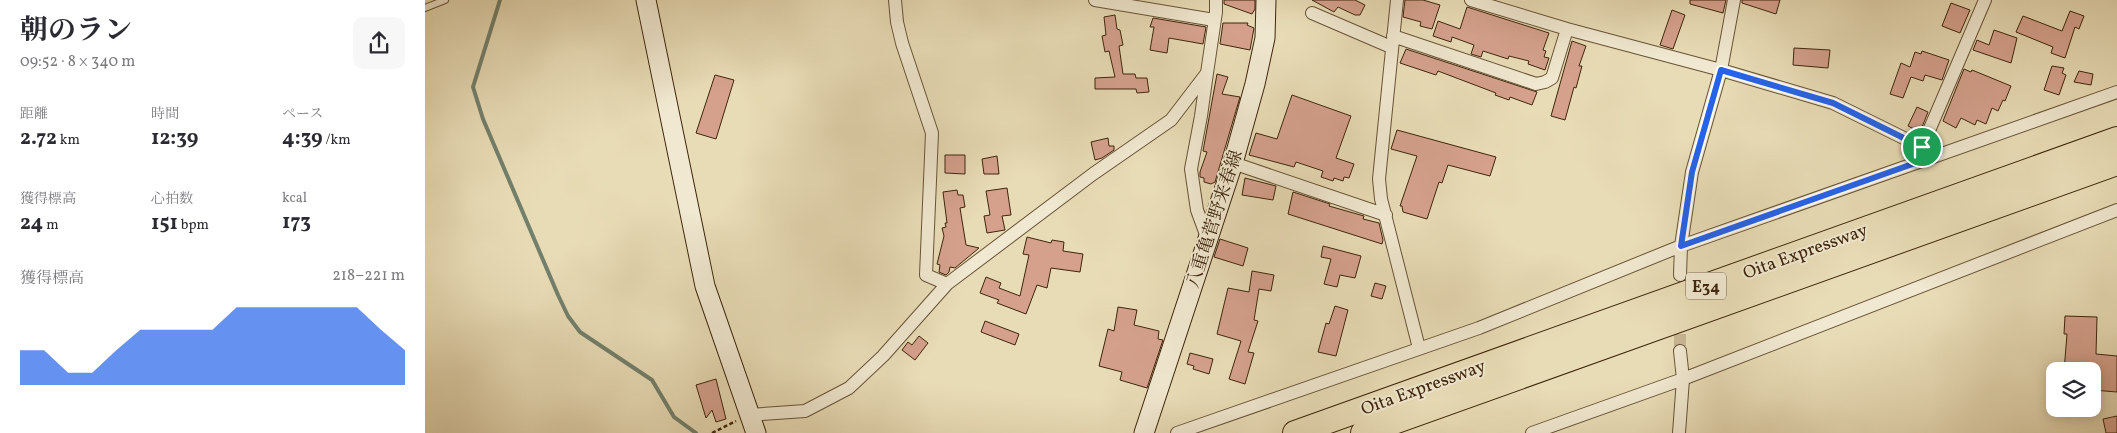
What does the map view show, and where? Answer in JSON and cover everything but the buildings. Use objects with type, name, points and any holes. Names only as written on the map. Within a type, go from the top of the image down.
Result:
[{"type":"highway","name":"Oita Expressway","points":[[1295,433],[2117,139]]},
{"type":"highway","name":"Oita Expressway","points":[[1363,433],[2117,163]]},
{"type":"main road","points":[[646,0],[705,286],[756,433]]},
{"type":"main road","name":"八重亀菅野来春線","points":[[1144,433],[1233,163],[1255,84],[1265,38],[1266,0]]},
{"type":"street","points":[[895,0],[897,22],[902,43],[932,133],[926,274],[947,284]]},
{"type":"street","points":[[1095,0],[1214,20]]},
{"type":"street","points":[[1208,240],[1197,210],[1191,169],[1201,116],[1215,0]]},
{"type":"street","points":[[1397,0],[1379,179],[1419,348]]},
{"type":"street","points":[[1471,0],[1567,29],[1721,70],[1833,103],[1938,155]]},
{"type":"street","points":[[1680,275],[1681,246],[1692,172],[1721,70],[1734,0]]},
{"type":"street","points":[[1922,147],[1985,0]]},
{"type":"street","points":[[1312,13],[1392,42],[1536,84],[1552,78],[1567,29]]},
{"type":"street","points":[[749,415],[805,411],[849,388],[883,356],[947,284],[1093,174],[1171,120],[1207,73]]},
{"type":"street","points":[[1177,433],[1479,328],[1681,246],[2117,92]]},
{"type":"street","points":[[1233,163],[1386,215]]},
{"type":"street","points":[[1532,433],[1683,379],[2117,210]]},
{"type":"street","points":[[1679,433],[1683,379],[1680,351]]},
{"type":"lane","points":[[425,8],[445,0]]},
{"type":"path","points":[[712,433],[749,415]]},
{"type":"waterway","points":[[500,0],[473,87],[483,119],[558,295],[568,316],[580,332],[652,380],[674,417],[696,433]]},
{"type":"tunnel","points":[[1680,316],[1680,351]]},
{"type":"route","points":[[1721,70],[1833,103],[1922,147],[1938,155],[1681,246],[1692,172],[1721,70]]}]
